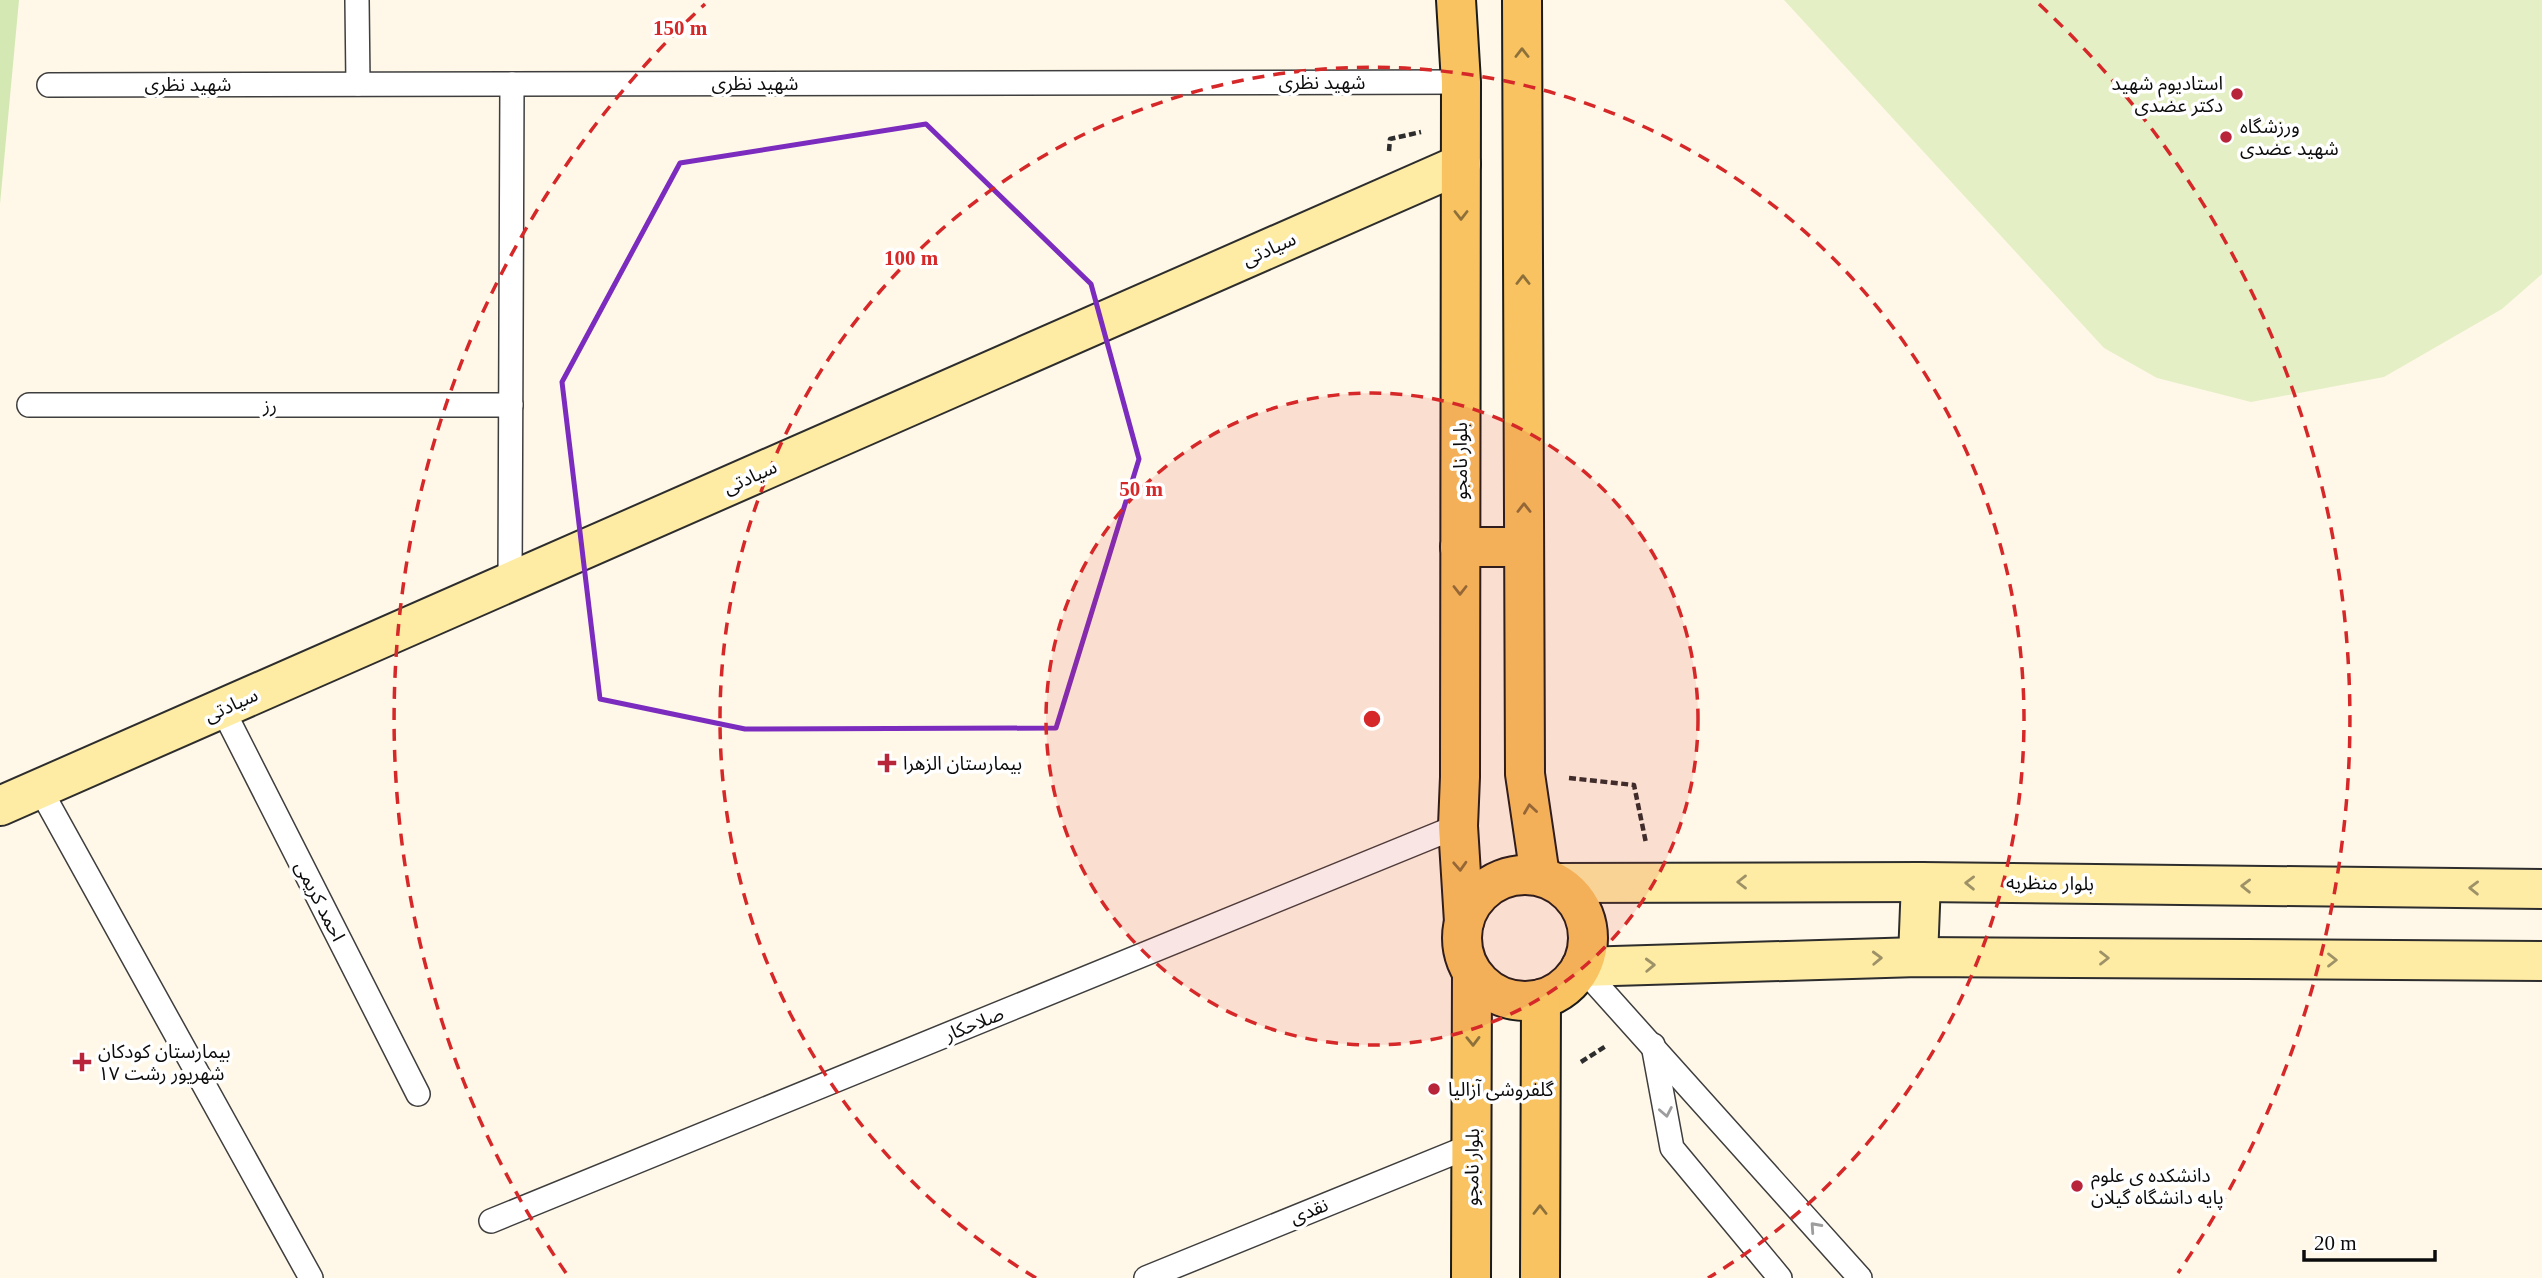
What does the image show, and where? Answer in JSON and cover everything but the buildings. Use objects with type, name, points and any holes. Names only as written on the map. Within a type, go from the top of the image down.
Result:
[{"type":"main road","name":"بلوار نامجو","points":[[1456,0],[1461,82],[1458,827],[1464,922]]},
{"type":"main road","points":[[1522,0],[1525,774],[1549,880]]},
{"type":"main road","name":"سیادتی","points":[[0,806],[1461,164]]},
{"type":"main road","points":[[1460,547],[1524,547]]},
{"type":"main road","points":[[1516,876],[1549,880],[1579,906],[1585,921],[1587,937],[1581,967],[1563,987],[1541,999],[1525,1001],[1495,994],[1472,973],[1465,957],[1462,940],[1464,922],[1470,907],[1480,894],[1493,884],[1516,876]]},
{"type":"main road","name":"بلوار منظریه","points":[[1549,880],[2542,889]]},
{"type":"main road","points":[[1918,957],[1921,882]]},
{"type":"main road","points":[[1581,967],[1918,957],[2542,961]]},
{"type":"main road","name":"بلوار نامجو","points":[[1471,1278],[1472,973]]},
{"type":"main road","points":[[1540,1278],[1541,999]]},
{"type":"lane","points":[[357,0],[358,84]]},
{"type":"lane","name":"شهید نظری","points":[[49,85],[1461,82]]},
{"type":"lane","points":[[510,582],[512,84]]},
{"type":"lane","name":"رز","points":[[29,405],[511,405]]},
{"type":"lane","name":"احمد کریمی","points":[[222,708],[418,1094]]},
{"type":"lane","points":[[40,789],[311,1278]]},
{"type":"lane","name":"صلاحکار","points":[[491,1221],[1458,827]]},
{"type":"lane","points":[[1581,967],[1860,1278]]},
{"type":"lane","points":[[1653,1045],[1672,1148],[1780,1278]]},
{"type":"lane","name":"نقدی","points":[[1146,1278],[1473,1145]]},
{"type":"path","points":[[1525,774],[1633,785],[1654,882]]},
{"type":"highlighted area","points":[[926,124],[1091,284],[1139,459],[1056,728],[745,729],[600,699],[562,382],[680,163]]},
{"type":"green space","points":[[0,0],[19,0],[0,204]]},
{"type":"green space","name":"ورزشگاه شهید عضدی","points":[[1784,0],[2542,0],[2542,274],[2502,309],[2384,377],[2251,402],[2157,378],[2104,348]]},
{"type":"place","name":"استادیوم شهید دکتر عضدی","points":[[2237,94]]},
{"type":"place","name":"ورزشگاه شهید عضدی","points":[[2226,137]]},
{"type":"place","name":"بیمارستان الزهرا","points":[[887,763]]},
{"type":"place","name":"بیمارستان کودکان ۱۷ شهریور رشت","points":[[82,1062]]},
{"type":"place","name":"گلفروشی آزالیا","points":[[1434,1089]]},
{"type":"place","name":"دانشکده ی علوم پایه دانشگاه گیلان","points":[[2077,1186]]}]
